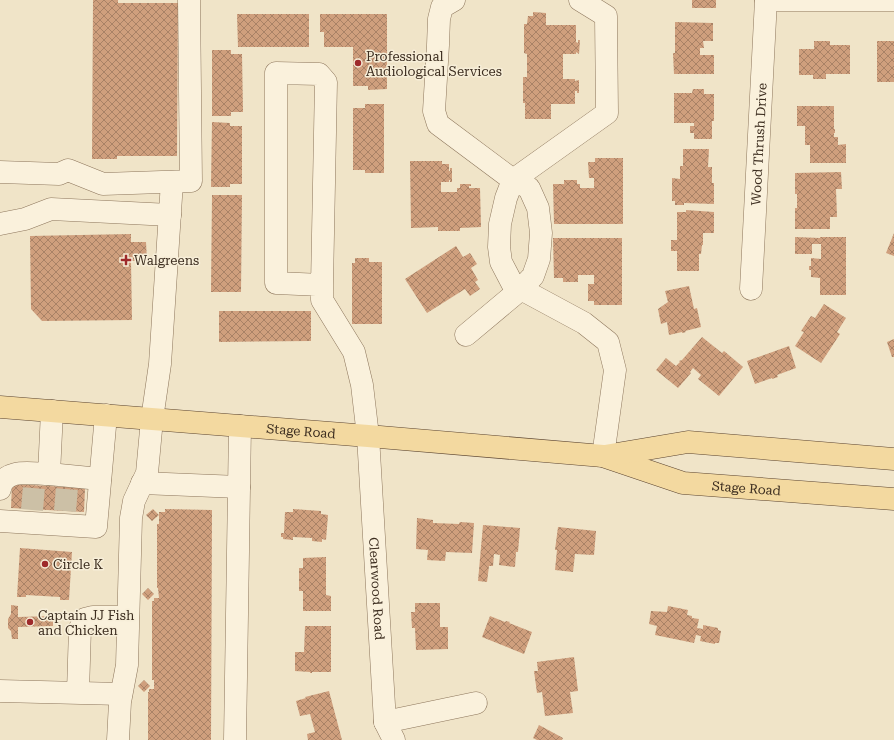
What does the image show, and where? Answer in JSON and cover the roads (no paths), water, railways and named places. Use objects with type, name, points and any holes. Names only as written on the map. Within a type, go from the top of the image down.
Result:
[{"type":"main road","name":"Stage Road","points":[[0,407],[602,456],[683,483],[894,500]]},
{"type":"main road","name":"Stage Road","points":[[602,456],[688,442],[894,459]]},
{"type":"street","points":[[0,172],[59,174],[68,170],[103,184],[191,181],[189,0]]},
{"type":"street","points":[[454,0],[442,7],[439,19],[434,111],[438,124],[513,180],[528,188],[538,208],[541,233],[539,259],[533,276],[521,289],[466,335]]},
{"type":"street","points":[[580,0],[606,16],[607,113],[513,180],[506,198],[500,224],[499,247],[501,262],[514,285],[584,323],[608,342],[615,370],[602,456]]},
{"type":"street","points":[[766,0],[894,0]]},
{"type":"street","name":"Wood Thrush Drive","points":[[752,288],[766,0]]},
{"type":"street","name":"Clearwood Road","points":[[322,285],[276,283],[276,73],[319,74],[326,82],[322,300],[354,352],[362,384],[368,436],[389,731]]},
{"type":"street","points":[[118,740],[121,694],[127,665],[131,518],[134,501],[147,473],[152,419],[160,364],[172,182]]},
{"type":"street","points":[[0,224],[25,219],[51,209],[170,215]]},
{"type":"street","points":[[51,479],[52,411]]},
{"type":"street","points":[[0,521],[32,516],[64,518],[96,527],[106,416]]},
{"type":"street","points":[[235,740],[240,426]]},
{"type":"street","points":[[0,489],[1,484],[7,477],[15,474],[51,479],[100,479]]},
{"type":"street","points":[[142,483],[239,487]]},
{"type":"street","points":[[78,692],[80,628],[85,619],[93,617],[128,617]]},
{"type":"street","points":[[0,690],[121,694]]},
{"type":"street","points":[[389,731],[476,702]]},
{"type":"tunnel","points":[[32,510],[34,486]]},
{"type":"tunnel","points":[[65,511],[67,487]]},
{"type":"place","name":"Professional Audiological Services","points":[[358,63]]},
{"type":"place","name":"Walgreens","points":[[126,260]]},
{"type":"place","name":"Circle K","points":[[45,564]]},
{"type":"place","name":"Captain JJ Fish and Chicken","points":[[30,622]]}]
